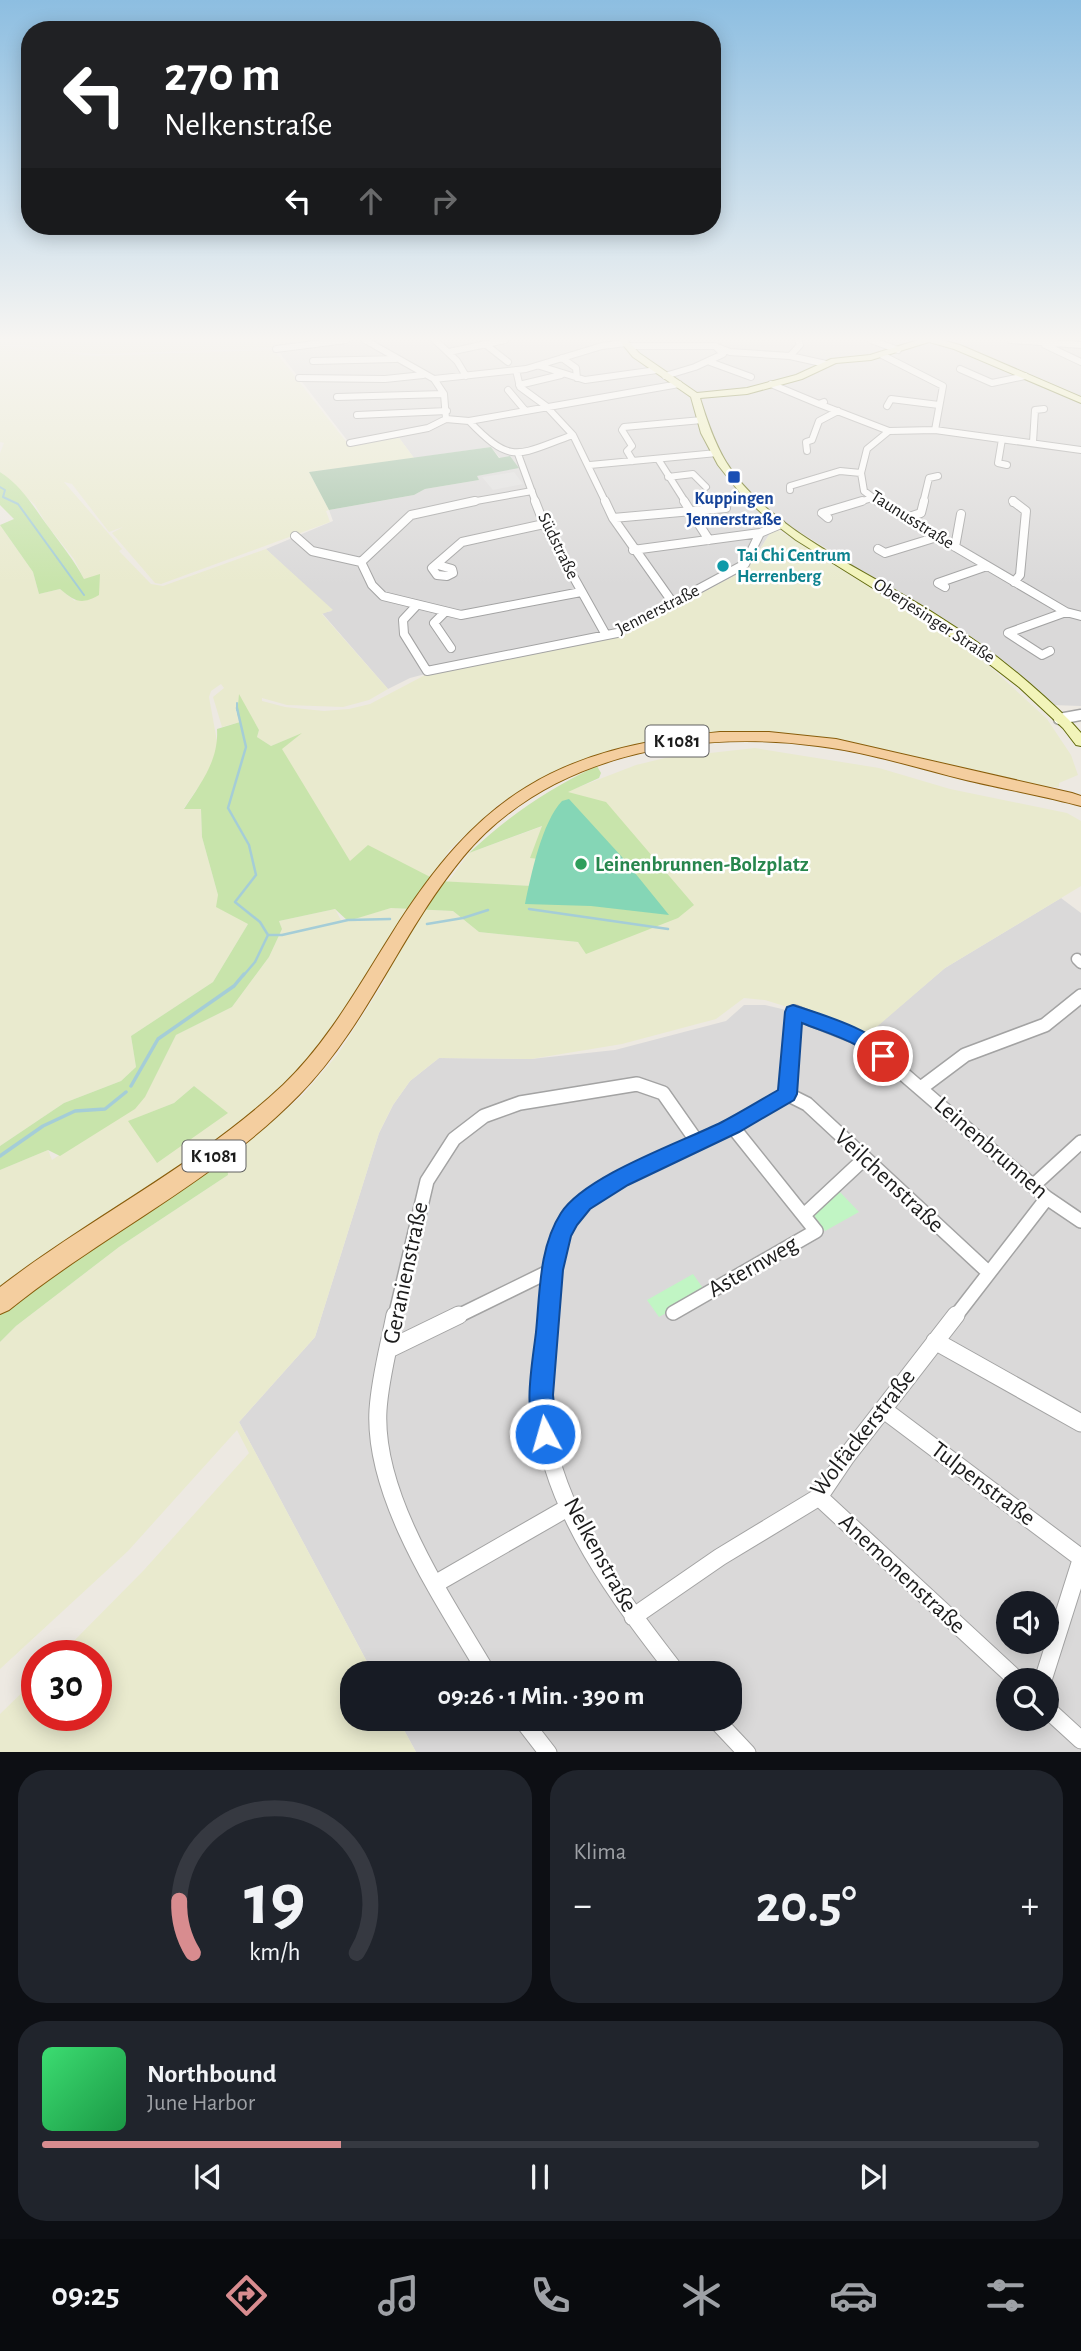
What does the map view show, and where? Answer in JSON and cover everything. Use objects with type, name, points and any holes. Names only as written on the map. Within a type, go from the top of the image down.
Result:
[{"type":"main road","name":"Oberjesinger Straße","points":[[703,422],[717,453],[743,493],[781,524],[972,644],[1017,678],[1061,721]]},
{"type":"main road","points":[[1061,721],[1081,742]]},
{"type":"main road","points":[[1061,721],[1081,755]]},
{"type":"main road","name":"K 1081","points":[[0,1301],[75,1245],[204,1163],[266,1114],[329,1048],[403,932],[455,857],[499,812],[558,776],[593,761],[637,748],[713,737],[803,739],[860,748],[1019,786],[1081,793]]},
{"type":"street","points":[[351,443],[428,428],[437,422]]},
{"type":"street","points":[[470,422],[499,448],[518,454],[573,435]]},
{"type":"street","points":[[561,422],[573,435],[613,518],[633,551],[673,603]]},
{"type":"street","points":[[633,461],[627,451],[632,446],[622,430],[624,427],[682,422]]},
{"type":"street","points":[[807,451],[806,442],[812,440],[818,422]]},
{"type":"street","points":[[865,422],[889,431],[935,430],[1081,450]]},
{"type":"street","points":[[935,430],[936,422]]},
{"type":"street","points":[[1033,442],[1034,422]]},
{"type":"street","name":"Taunusstraße","points":[[889,431],[867,449],[861,473],[864,491],[1066,612],[1081,615]]},
{"type":"street","points":[[1002,439],[998,463],[1007,465]]},
{"type":"street","points":[[590,466],[717,453]]},
{"type":"street","name":"Südstraße","points":[[518,454],[544,524],[606,635]]},
{"type":"street","points":[[658,459],[709,540]]},
{"type":"street","points":[[790,490],[790,486],[840,471],[861,473]]},
{"type":"street","points":[[668,477],[693,474],[699,484],[706,487]]},
{"type":"street","points":[[906,518],[921,513],[929,478],[938,476]]},
{"type":"street","points":[[361,562],[411,515],[429,509],[532,491]]},
{"type":"street","points":[[828,518],[822,513],[872,498]]},
{"type":"street","points":[[1013,500],[1013,503],[1026,511],[1020,575],[1014,582]]},
{"type":"street","points":[[613,518],[726,508]]},
{"type":"street","points":[[955,547],[961,513]]},
{"type":"street","points":[[438,565],[462,542],[544,524]]},
{"type":"street","points":[[633,551],[760,533],[781,524]]},
{"type":"street","name":"Jennerstraße","points":[[417,606],[403,620],[404,634],[427,671],[617,633],[744,564],[760,533]]},
{"type":"street","points":[[295,536],[312,551],[361,562],[378,592],[417,606],[445,612],[461,615],[482,613],[581,592]]},
{"type":"street","points":[[878,548],[886,553],[937,537]]},
{"type":"street","points":[[945,587],[938,583],[987,566]]},
{"type":"street","points":[[445,612],[434,623],[451,648]]},
{"type":"street","points":[[1050,651],[1042,654],[1008,633],[1066,612]]},
{"type":"street","points":[[1061,721],[1081,715]]},
{"type":"street","points":[[922,1088],[965,1055],[1045,1025],[1081,996]]},
{"type":"street","name":"Leinenbrunnen","points":[[787,1094],[793,1012],[864,1040],[1046,1198],[1081,1221]]},
{"type":"street","name":"Geranienstraße","points":[[480,1661],[435,1584],[395,1503],[381,1456],[378,1410],[418,1208],[427,1181],[454,1139],[469,1125],[502,1107],[638,1084],[663,1093],[698,1143]]},
{"type":"street","name":"Nelkenstraße","points":[[668,1661],[633,1616],[569,1507],[545,1434],[541,1395],[552,1270],[561,1235],[569,1218],[583,1203],[621,1179],[732,1126],[787,1094]]},
{"type":"street","name":"Veilchenstraße","points":[[787,1094],[807,1104],[988,1272]]},
{"type":"street","name":"Asternweg","points":[[673,1313],[816,1231],[732,1126]]},
{"type":"street","points":[[1034,1185],[1081,1142]]},
{"type":"street","name":"Asternweg","points":[[804,1215],[864,1159]]},
{"type":"street","name":"Wolfäckerstraße","points":[[633,1616],[717,1559],[819,1497],[1046,1198]]},
{"type":"street","points":[[390,1349],[552,1270]]},
{"type":"street","points":[[935,1341],[1081,1423]]},
{"type":"street","name":"Tulpenstraße","points":[[884,1410],[1081,1559]]},
{"type":"street","name":"Anemonenstraße","points":[[819,1497],[1004,1668]]},
{"type":"street","points":[[435,1584],[569,1507]]},
{"type":"street","points":[[1048,1668],[1081,1559]]},
{"type":"street","points":[[1059,1720],[1081,1740]]},
{"type":"street","points":[[531,1731],[548,1752]]},
{"type":"street","points":[[727,1731],[747,1752]]},
{"type":"shaded area","points":[[333,422],[1081,422],[1081,706],[1052,705],[899,594],[787,524],[772,530],[752,562],[743,571],[625,634],[429,673],[410,678],[388,689],[322,613],[332,611],[266,549],[333,521],[329,510],[414,495],[425,489],[479,480],[476,476],[519,467],[500,458],[491,447],[414,458],[397,435],[350,444]]},
{"type":"shaded area","points":[[514,472],[523,484],[493,490],[482,477]]},
{"type":"shaded area","points":[[1061,898],[1081,913],[1081,1752],[416,1752],[405,1731],[742,1731],[742,1661],[367,1661],[239,1422],[315,1337],[379,1133],[393,1105],[410,1081],[439,1058],[531,1059],[615,1050],[726,1021],[744,1005],[765,1005],[782,1009],[869,1037],[871,1031],[945,968]]},
{"type":"green space","points":[[0,422],[330,422],[348,444],[397,435],[414,458],[309,472],[329,510],[326,511],[330,522],[161,584],[155,583],[112,533],[123,527],[109,532],[72,484],[64,482],[122,549],[119,551],[151,584],[163,586],[266,549],[333,610],[322,614],[388,689],[369,700],[343,707],[287,705],[262,698],[262,701],[285,707],[324,711],[349,709],[370,704],[429,673],[625,634],[743,571],[752,562],[772,530],[776,529],[883,593],[985,662],[1047,719],[1071,755],[1078,775],[1059,783],[1059,787],[1045,787],[839,742],[740,731],[676,736],[615,749],[568,766],[527,787],[499,804],[450,849],[441,863],[439,874],[433,879],[350,862],[281,749],[300,734],[271,746],[257,737],[259,730],[239,696],[237,714],[240,722],[222,727],[213,697],[224,688],[221,684],[211,691],[209,697],[218,747],[208,773],[184,808],[201,808],[202,837],[218,895],[248,924],[213,982],[131,1036],[136,1067],[121,1081],[64,1103],[0,1146],[0,525],[33,572],[39,594],[60,589],[75,601],[84,579],[74,559],[35,505],[0,472],[0,453],[4,443],[0,442]]},
{"type":"green space","points":[[491,447],[499,458],[510,456],[519,468],[477,476],[479,480],[425,489],[414,495],[329,510],[309,472]]},
{"type":"green space","points":[[0,472],[28,498],[84,579],[100,574],[99,595],[79,601],[60,589],[39,594],[33,572],[0,525],[14,519],[0,505]]},
{"type":"green space","points":[[239,694],[259,730],[257,737],[271,746],[302,733],[282,749],[350,861],[368,845],[438,881],[552,887],[558,861],[530,858],[542,826],[469,853],[529,805],[597,766],[601,773],[599,778],[568,792],[606,802],[694,905],[678,918],[586,954],[578,942],[479,932],[453,911],[391,908],[348,921],[335,909],[279,921],[282,929],[269,957],[232,1007],[176,1035],[145,1097],[135,1109],[60,1156],[48,1150],[0,1170],[0,1146],[64,1103],[121,1081],[136,1067],[131,1036],[213,982],[248,924],[216,907],[218,895],[202,837],[201,809],[184,809],[212,761],[217,729],[240,722],[237,714]]},
{"type":"green space","points":[[755,748],[879,768],[950,789],[1067,813],[1081,821],[1081,886],[945,968],[872,1031],[869,1037],[765,1000],[744,998],[716,1019],[622,1044],[531,1059],[439,1058],[410,1081],[393,1105],[379,1133],[315,1337],[239,1422],[367,1661],[340,1661],[340,1731],[405,1731],[416,1752],[0,1752],[0,1714],[21,1694],[21,1731],[112,1731],[112,1640],[75,1640],[144,1570],[249,1453],[237,1430],[128,1551],[31,1640],[21,1640],[21,1650],[0,1669],[0,1342],[16,1326],[119,1247],[228,1175],[227,1160],[303,1095],[338,1054],[386,979],[369,973],[320,1047],[238,1129],[26,1267],[0,1290],[0,1170],[48,1150],[52,1160],[145,1096],[176,1035],[232,1007],[269,957],[282,929],[279,921],[335,909],[342,922],[391,908],[453,911],[479,932],[578,942],[586,953],[566,792],[636,765],[665,758]],"holes":[[[194,1086],[227,1113],[129,1121],[174,1103]]]},
{"type":"green space","name":"Leinenbrunnen-Bolzplatz","points":[[569,799],[622,857],[669,915],[591,906],[525,904],[538,849],[549,822],[562,801]]},
{"type":"green space","points":[[543,826],[558,861],[552,887],[448,882],[469,853]]},
{"type":"green space","points":[[194,1086],[228,1113],[157,1163],[128,1121],[174,1103]]},
{"type":"green space","points":[[227,1160],[228,1175],[119,1247],[16,1326],[0,1342],[0,1313],[121,1225]]},
{"type":"green space","points":[[838,1190],[859,1212],[825,1231],[812,1213]]},
{"type":"green space","points":[[693,1274],[705,1291],[659,1317],[647,1300]]},
{"type":"waterway","points":[[0,487],[5,490],[3,497],[18,504],[84,595]]},
{"type":"waterway","points":[[237,703],[237,708]]},
{"type":"waterway","points":[[237,708],[246,747],[228,808],[249,845],[256,875],[235,902],[260,922],[268,935]]},
{"type":"waterway","points":[[529,909],[668,929]]},
{"type":"waterway","points":[[427,924],[463,918],[488,910]]},
{"type":"waterway","points":[[268,935],[282,935],[348,920],[390,919]]},
{"type":"waterway","points":[[243,976],[255,962],[268,935]]},
{"type":"waterway","points":[[131,1086],[158,1039],[234,986],[244,974]]},
{"type":"waterway","points":[[0,1156],[43,1126],[75,1111],[105,1109],[126,1092]]},
{"type":"place","name":"Kuppingen Jennerstraße","points":[[734,477]]},
{"type":"place","name":"Tai Chi Centrum Herrenberg","points":[[723,566]]},
{"type":"place","name":"Leinenbrunnen-Bolzplatz","points":[[581,864]]},
{"type":"route","points":[[545,1434],[541,1395],[552,1270],[561,1235],[569,1218],[583,1203],[621,1179],[732,1126],[787,1094],[793,1012],[864,1040],[883,1056]]}]
